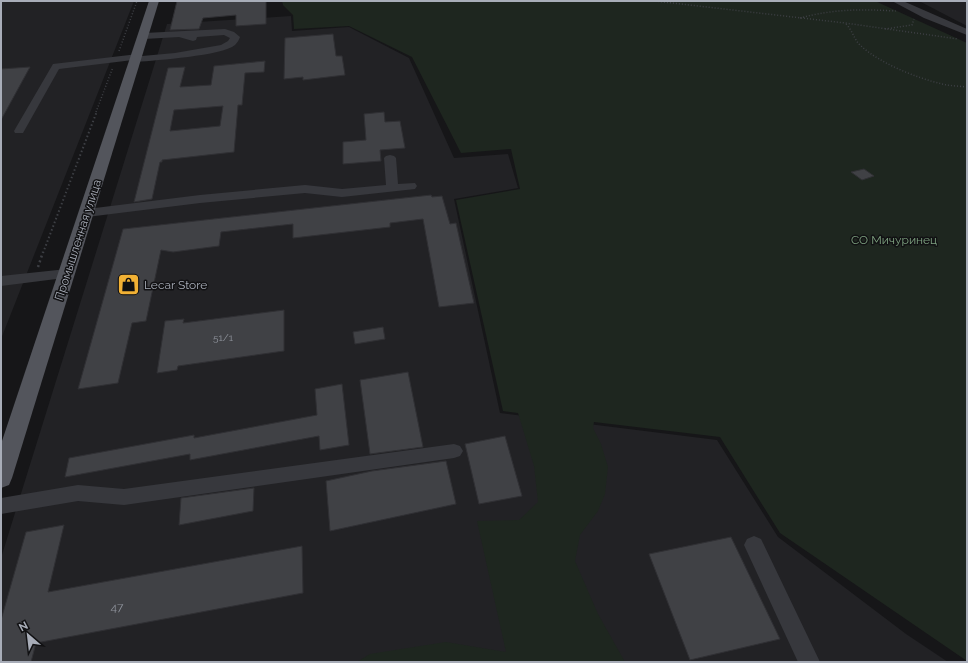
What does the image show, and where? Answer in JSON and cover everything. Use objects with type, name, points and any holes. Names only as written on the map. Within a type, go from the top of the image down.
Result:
[{"type":"main road","name":"Промышленная улица","points":[[1,478],[137,58],[154,1]]},
{"type":"lane","points":[[896,1],[927,16],[967,32]]},
{"type":"lane","points":[[19,132],[56,66],[116,59],[175,56],[232,44],[235,37],[232,34],[225,32],[184,35]]},
{"type":"lane","points":[[144,36],[179,34],[191,37],[195,40],[194,50],[187,54]]},
{"type":"lane","points":[[390,158],[392,188]]},
{"type":"lane","points":[[87,213],[185,200],[305,189],[342,193],[411,186]]},
{"type":"lane","points":[[1,281],[67,274]]},
{"type":"lane","points":[[1,506],[78,493],[124,497],[454,451]]},
{"type":"lane","points":[[754,545],[809,662]]},
{"type":"path","points":[[34,277],[137,1]]},
{"type":"path","points":[[656,1],[798,19],[845,23],[879,29],[959,39]]},
{"type":"path","points":[[798,19],[820,13],[845,10],[857,9],[889,11],[913,8],[912,13],[914,19],[912,25],[902,28],[879,29]]},
{"type":"path","points":[[845,23],[850,28],[850,35],[860,47],[888,62],[911,74],[944,84],[967,87]]},
{"type":"shaded area","points":[[1,1],[134,1],[1,339]]},
{"type":"shaded area","points":[[919,1],[967,1],[967,26]]},
{"type":"shaded area","points":[[291,16],[292,31],[349,27],[409,58],[454,158],[508,154],[518,188],[454,199],[500,413],[717,440],[778,537],[906,634],[948,662],[1,662],[1,558],[167,24]]},
{"type":"green space","name":"СО Мичуринец","points":[[282,1],[875,1],[967,43],[967,661],[780,533],[720,437],[594,422],[593,428],[601,444],[608,467],[605,494],[598,511],[580,535],[575,561],[598,614],[625,662],[357,662],[370,654],[446,642],[506,652],[477,521],[519,520],[538,502],[534,466],[518,413],[503,411],[456,200],[520,189],[511,149],[461,153],[412,57],[349,26],[294,29],[293,15],[283,5]]},
{"type":"building","points":[[177,1],[266,1],[266,24],[236,26],[236,15],[203,18],[199,29],[170,30]]},
{"type":"building","points":[[333,34],[336,56],[342,56],[345,75],[303,80],[303,77],[284,79],[285,38]]},
{"type":"building","points":[[265,61],[264,72],[245,73],[242,105],[238,105],[234,152],[162,160],[162,162],[160,162],[152,199],[134,202],[168,68],[185,67],[180,87],[211,85],[214,66]],"holes":[[[223,106],[220,126],[170,131],[174,110]]]},
{"type":"building","points":[[30,67],[1,120],[1,69]]},
{"type":"building","points":[[384,112],[385,122],[400,121],[405,148],[380,150],[381,161],[343,164],[343,142],[366,140],[364,114]]},
{"type":"building","points":[[864,169],[874,176],[862,180],[851,172]]},
{"type":"building","points":[[431,195],[432,197],[442,196],[450,224],[456,223],[474,303],[439,307],[423,219],[390,223],[390,227],[293,238],[293,224],[221,232],[219,246],[173,252],[161,250],[146,321],[132,323],[118,383],[78,389],[123,229]]},
{"type":"building","points":[[284,310],[284,351],[178,366],[177,370],[157,373],[165,321],[184,319],[183,323]]},
{"type":"building","points":[[383,327],[385,339],[355,344],[353,332]]},
{"type":"building","points":[[408,372],[423,447],[370,454],[360,380]]},
{"type":"building","points":[[342,384],[349,445],[320,450],[319,436],[190,460],[190,454],[65,477],[69,458],[194,435],[194,438],[317,415],[315,389]]},
{"type":"building","points":[[505,436],[522,496],[479,504],[465,444]]},
{"type":"building","points":[[446,461],[456,504],[330,531],[326,481],[372,471]]},
{"type":"building","points":[[254,488],[253,511],[179,525],[181,498]]},
{"type":"building","points":[[64,525],[48,592],[302,546],[303,593],[36,643],[31,662],[1,662],[1,620],[26,532]]},
{"type":"building","points":[[731,537],[780,639],[690,660],[649,554]]},
{"type":"place","name":"Lecar Store","points":[[129,285]]}]
